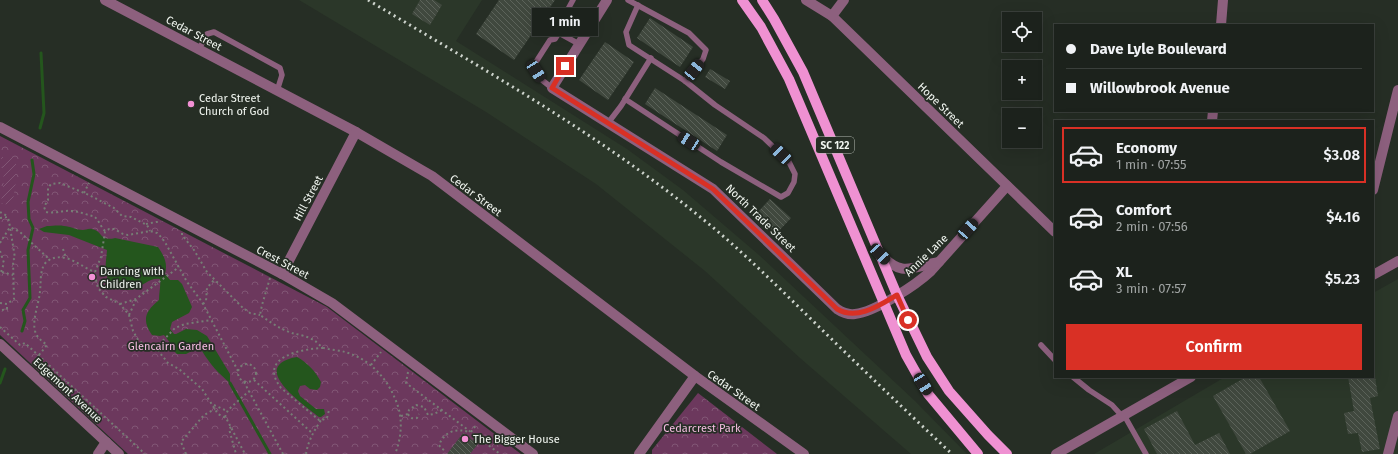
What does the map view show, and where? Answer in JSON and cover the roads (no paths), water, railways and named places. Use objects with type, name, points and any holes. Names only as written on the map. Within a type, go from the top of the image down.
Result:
[{"type":"main road","name":"SC 122","points":[[742,0],[761,27],[789,78],[906,355],[939,408],[978,454]]},
{"type":"main road","name":"SC 122","points":[[762,0],[803,72],[897,295],[927,357],[949,391],[1007,454]]},
{"type":"street","name":"Cedar Street","points":[[105,0],[356,132],[432,176],[695,376],[804,454]]},
{"type":"street","points":[[552,88],[607,0]]},
{"type":"street","name":"Hope Street","points":[[806,0],[832,16],[1054,231]]},
{"type":"street","points":[[832,16],[844,0]]},
{"type":"street","points":[[1221,24],[1223,0]]},
{"type":"street","name":"North Trade Street","points":[[552,88],[713,189],[825,298]]},
{"type":"street","points":[[1374,186],[1398,90]]},
{"type":"street","name":"Crest Street","points":[[0,127],[277,272],[332,303],[384,348],[533,454]]},
{"type":"street","name":"Hill Street","points":[[277,272],[356,132]]},
{"type":"street","name":"Annie Lane","points":[[825,298],[843,313],[853,314],[866,311],[884,303],[919,282],[939,262],[1007,186]]},
{"type":"street","points":[[880,254],[889,264],[902,269],[920,267],[939,262]]},
{"type":"street","points":[[1374,272],[1398,261]]},
{"type":"street","name":"Edgemont Avenue","points":[[0,344],[119,454]]},
{"type":"street","points":[[639,454],[695,376]]},
{"type":"street","points":[[1056,454],[1189,378]]},
{"type":"street","points":[[1388,454],[1398,416]]},
{"type":"street","points":[[98,454],[106,442]]},
{"type":"lane","points":[[552,88],[542,80],[534,65],[550,40],[556,39],[564,25],[562,20],[573,0]]},
{"type":"lane","points":[[628,0],[689,33],[706,50],[703,59],[685,81]]},
{"type":"lane","points":[[625,99],[721,162],[781,197],[788,193],[794,182],[795,174],[789,162],[764,138],[715,105],[685,81],[630,45],[626,32],[638,5]]},
{"type":"lane","points":[[199,49],[207,34],[214,32],[280,68],[282,75],[277,90]]},
{"type":"lane","points":[[559,33],[579,44]]},
{"type":"lane","points":[[608,123],[625,99],[650,58]]},
{"type":"lane","points":[[1041,345],[1054,359]]},
{"type":"lane","points":[[1074,378],[1112,405],[1123,416],[1146,454]]},
{"type":"waterway","points":[[40,128],[44,113],[41,53]]},
{"type":"waterway","points":[[22,331],[25,321],[23,310],[30,298],[28,250],[33,228],[29,219],[28,202],[34,174],[32,160]]},
{"type":"waterway","points":[[0,383],[5,369]]},
{"type":"waterway","points":[[230,383],[270,454]]},
{"type":"railway","points":[[368,0],[538,102],[620,157],[699,216],[743,253],[952,454]]},
{"type":"place","name":"Cedar Street Church of God","points":[[191,104]]},
{"type":"place","name":"Dancing with Children","points":[[92,277]]},
{"type":"place","name":"The Bigger House","points":[[465,439]]},
{"type":"park label","name":"Glencairn Garden","points":[[171,346]]},
{"type":"park label","name":"Cedarcrest Park","points":[[702,428]]}]
